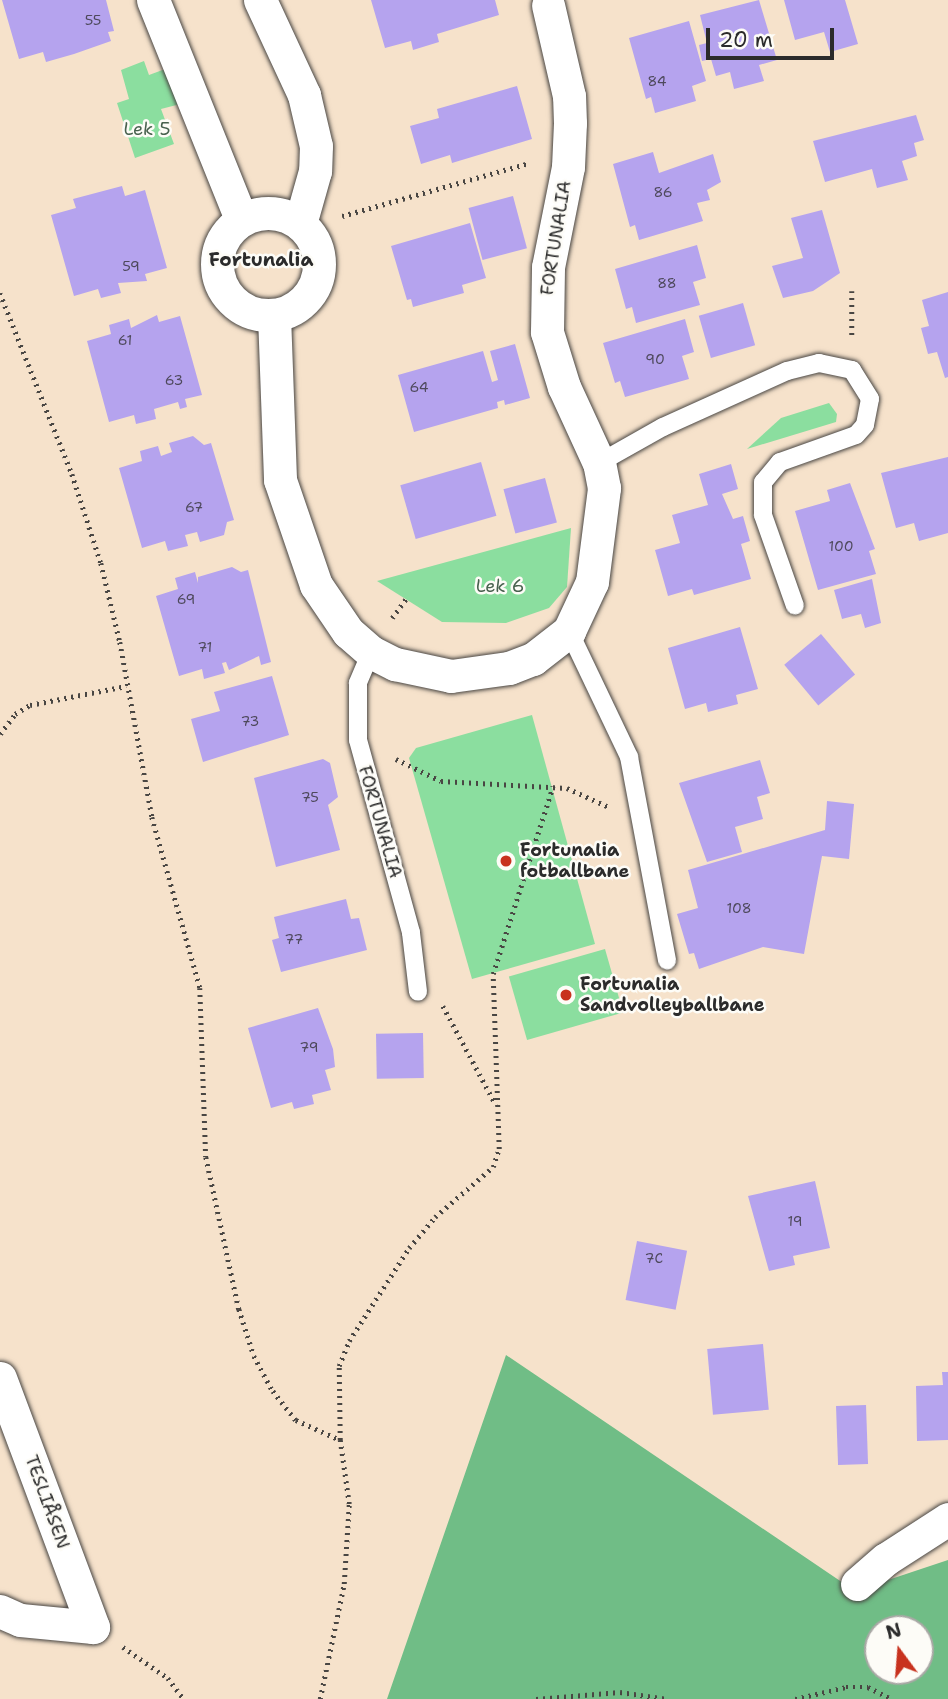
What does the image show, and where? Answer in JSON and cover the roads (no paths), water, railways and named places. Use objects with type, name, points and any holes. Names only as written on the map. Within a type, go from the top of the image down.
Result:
[{"type":"street","points":[[153,0],[241,219]]},
{"type":"street","points":[[260,0],[303,94],[316,146],[315,171],[300,224]]},
{"type":"street","name":"FORTUNALIA","points":[[274,315],[275,441],[290,520],[316,586],[348,632],[371,652],[421,670],[451,676],[482,675],[533,659],[569,631],[584,608],[599,550],[604,513],[599,463],[564,387],[547,332],[548,267],[569,153],[569,96],[553,2]]},
{"type":"street","points":[[271,212],[300,224],[318,252],[314,286],[305,300],[274,315],[240,308],[218,281],[219,246],[241,219],[271,212]]},
{"type":"street","name":"TESLIÅSEN","points":[[0,1378],[93,1627],[20,1620],[0,1611]]},
{"type":"street","points":[[857,1584],[886,1559],[948,1519]]},
{"type":"lane","points":[[599,463],[663,427],[787,371],[819,363],[852,370],[870,399],[865,425],[856,435],[780,462],[763,482],[763,515],[795,606]]},
{"type":"lane","points":[[569,631],[629,757],[667,960]]},
{"type":"lane","name":"FORTUNALIA","points":[[371,652],[358,683],[358,740],[411,933],[418,992]]},
{"type":"place","name":"Fortunalia fotballbane","points":[[506,861]]},
{"type":"place","name":"Fortunalia Sandvolleyballbane","points":[[566,995]]},
{"type":"district","name":"Fortunalia","points":[[261,260]]},
{"type":"park label","name":"Lek 5","points":[[147,129]]},
{"type":"park label","name":"Lek 6","points":[[500,586]]}]
